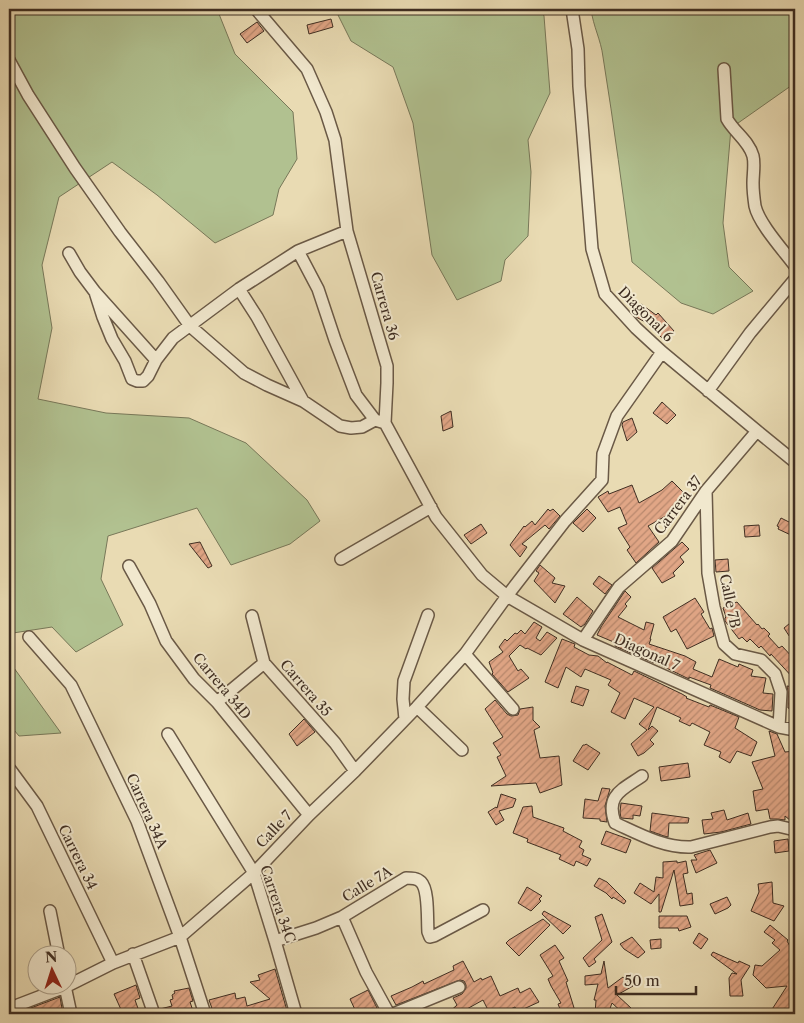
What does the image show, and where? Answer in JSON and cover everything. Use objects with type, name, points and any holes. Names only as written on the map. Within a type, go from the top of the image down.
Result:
[{"type":"street","name":"Carrera 36","points":[[256,9],[307,69],[326,112],[335,140],[347,231],[387,366],[388,383],[380,422]]},
{"type":"street","name":"Diagonal 6","points":[[572,9],[578,48],[579,86],[592,249],[605,294],[636,328],[662,352],[795,462]]},
{"type":"street","points":[[9,60],[28,95],[75,168],[190,326],[244,373],[302,401],[340,426],[362,427],[380,422]]},
{"type":"street","points":[[724,69],[727,119],[745,141],[753,155],[755,207],[764,223],[795,266]]},
{"type":"street","points":[[95,292],[112,339],[125,361],[132,379],[143,381],[148,376],[156,360],[174,338],[239,289],[298,250],[347,231]]},
{"type":"street","points":[[298,250],[318,289],[334,340],[356,395],[380,422],[436,517],[482,575],[507,596]]},
{"type":"street","points":[[69,253],[95,292],[156,360]]},
{"type":"street","points":[[708,390],[750,333],[795,279]]},
{"type":"street","points":[[239,289],[257,317],[302,401]]},
{"type":"street","name":"Calle 7","points":[[78,980],[133,954],[180,937],[254,873],[417,707],[465,654],[507,596],[565,522],[602,480],[603,454],[617,416],[662,352]]},
{"type":"street","name":"Carrera 37","points":[[583,640],[619,587],[672,542],[706,491],[757,431]]},
{"type":"street","name":"Calle 7B","points":[[706,491],[708,574],[714,607],[724,644],[735,654],[761,660],[775,674],[781,692],[779,727]]},
{"type":"street","points":[[341,559],[431,507]]},
{"type":"street","name":"Carrera 34D","points":[[129,566],[150,604],[166,641],[194,679],[217,702],[309,815]]},
{"type":"street","name":"Diagonal 7","points":[[507,596],[583,640],[779,727]]},
{"type":"street","points":[[405,719],[404,681],[428,615]]},
{"type":"street","name":"Carrera 35","points":[[252,616],[264,663],[335,743],[356,771]]},
{"type":"street","name":"Carrera 34A","points":[[29,638],[71,685],[137,821],[180,937],[205,1014]]},
{"type":"street","points":[[465,654],[513,708]]},
{"type":"street","points":[[217,702],[264,663]]},
{"type":"street","points":[[417,707],[462,750]]},
{"type":"street","points":[[779,727],[795,730]]},
{"type":"street","name":"Carrera 34C","points":[[168,734],[254,873],[296,1014]]},
{"type":"street","name":"Carrera 34","points":[[9,768],[37,806],[112,963]]},
{"type":"street","points":[[642,776],[618,792],[613,800],[611,809],[615,823],[647,838],[681,847],[691,847],[770,827],[778,826],[795,830]]},
{"type":"street","name":"Calle 7A","points":[[275,941],[316,928],[342,917],[406,878],[414,878],[421,882],[426,890],[428,932],[430,937],[483,910]]},
{"type":"street","points":[[50,911],[57,946]]},
{"type":"street","points":[[342,917],[366,972],[389,1014]]},
{"type":"street","points":[[133,954],[154,1014]]},
{"type":"street","points":[[393,1014],[459,988]]},
{"type":"street","name":"Calle 7","points":[[9,1010],[40,996]]},
{"type":"street","points":[[67,996],[71,1014]]},
{"type":"green space","points":[[9,9],[217,9],[235,54],[293,112],[297,159],[279,189],[273,215],[215,243],[157,195],[112,162],[59,197],[42,265],[52,328],[38,399],[106,413],[189,418],[246,443],[307,500],[320,521],[290,544],[231,565],[197,508],[108,536],[101,579],[123,625],[76,652],[52,627],[13,633],[14,668],[61,733],[19,736],[9,724]]},
{"type":"green space","points":[[325,9],[541,9],[544,16],[550,93],[528,140],[531,172],[528,236],[505,260],[501,281],[457,300],[432,255],[413,123],[393,67],[351,41],[337,13]]},
{"type":"green space","points":[[591,9],[795,9],[795,83],[731,128],[723,223],[729,267],[753,291],[713,314],[681,303],[632,262],[602,51]]},
{"type":"building","points":[[331,19],[333,27],[309,34],[307,25]]},
{"type":"building","points":[[257,22],[264,31],[247,43],[240,34]]},
{"type":"building","points":[[641,304],[656,315],[658,313],[674,331],[664,340],[647,323],[633,314]]},
{"type":"building","points":[[662,402],[676,415],[667,424],[653,413]]},
{"type":"building","points":[[451,411],[453,427],[443,431],[441,416]]},
{"type":"building","points":[[632,418],[637,432],[627,441],[622,425],[623,422]]},
{"type":"building","points":[[672,481],[687,496],[672,514],[648,526],[659,542],[636,563],[627,550],[630,547],[618,528],[627,524],[620,507],[608,512],[598,497],[608,491],[609,494],[632,485],[639,503],[662,490]]},
{"type":"building","points":[[548,509],[550,511],[553,509],[560,516],[549,529],[545,525],[522,544],[527,547],[520,557],[510,545],[524,526],[532,521],[535,525]]},
{"type":"building","points":[[587,509],[596,518],[583,532],[573,523]]},
{"type":"building","points":[[781,518],[795,525],[793,536],[778,529],[779,527],[777,526]]},
{"type":"building","points":[[481,524],[487,533],[471,544],[464,535]]},
{"type":"building","points":[[759,525],[760,536],[745,537],[744,526]]},
{"type":"building","points":[[200,542],[212,566],[208,568],[189,544]]},
{"type":"building","points":[[682,542],[689,549],[680,557],[684,562],[673,573],[675,576],[662,583],[652,568]]},
{"type":"building","points":[[728,559],[729,571],[716,572],[715,560]]},
{"type":"building","points":[[540,565],[555,578],[552,583],[565,586],[555,603],[534,581],[539,573],[536,571]]},
{"type":"building","points":[[599,576],[612,585],[605,594],[593,584]]},
{"type":"building","points":[[625,591],[631,597],[625,604],[627,606],[618,617],[644,630],[646,622],[654,624],[649,644],[685,656],[696,662],[693,669],[712,677],[719,659],[738,667],[739,664],[753,670],[751,676],[766,678],[763,693],[773,694],[772,711],[760,710],[710,688],[711,685],[689,677],[689,679],[615,646],[616,643],[597,635]]},
{"type":"building","points":[[577,597],[593,611],[581,627],[563,614]]},
{"type":"building","points":[[695,598],[704,612],[701,614],[710,629],[712,628],[714,636],[687,649],[676,629],[671,632],[663,617]]},
{"type":"building","points":[[737,602],[757,625],[762,629],[764,628],[770,634],[768,636],[779,648],[782,646],[795,660],[795,680],[761,646],[759,648],[750,639],[747,642],[742,637],[739,639],[725,621],[726,617],[723,608]]},
{"type":"building","points":[[795,619],[795,645],[784,628]]},
{"type":"building","points":[[534,622],[542,627],[536,638],[540,641],[547,632],[557,638],[541,655],[520,645],[509,656],[518,671],[521,669],[529,678],[508,692],[492,674],[489,662],[503,652],[499,647],[505,639],[507,641],[521,630],[525,634]]},
{"type":"building","points":[[562,639],[575,644],[574,647],[589,655],[598,656],[607,663],[632,675],[634,671],[682,694],[686,698],[709,707],[710,705],[739,717],[735,728],[757,742],[751,756],[737,751],[730,763],[719,757],[721,752],[704,745],[710,732],[692,723],[690,726],[679,721],[681,718],[657,707],[648,730],[652,726],[658,731],[650,740],[654,744],[638,756],[631,744],[647,730],[639,724],[654,707],[634,698],[625,719],[611,712],[620,693],[608,685],[611,680],[585,669],[581,677],[566,667],[558,688],[545,682]]},
{"type":"building","points":[[576,686],[589,690],[583,706],[571,702]]},
{"type":"building","points":[[787,686],[795,687],[795,710],[788,708]]},
{"type":"building","points":[[495,700],[511,716],[518,715],[520,709],[533,707],[533,720],[540,727],[534,730],[540,758],[559,756],[562,785],[540,793],[536,783],[491,786],[506,776],[497,757],[501,755],[493,743],[503,737],[485,709]]},
{"type":"building","points":[[304,719],[315,732],[297,746],[289,734]]},
{"type":"building","points":[[769,731],[777,734],[785,752],[795,751],[795,797],[792,798],[795,822],[785,816],[785,820],[770,819],[768,809],[756,811],[753,791],[763,789],[752,762],[775,756]]},
{"type":"building","points":[[586,744],[600,753],[588,770],[573,761],[583,745]]},
{"type":"building","points":[[688,763],[690,777],[661,781],[659,767]]},
{"type":"building","points":[[602,788],[610,789],[605,806],[607,822],[600,821],[600,819],[583,818],[585,799],[598,801]]},
{"type":"building","points":[[501,794],[516,799],[513,807],[499,811],[504,820],[496,825],[488,812],[497,808]]},
{"type":"building","points":[[621,803],[642,806],[640,816],[633,815],[633,819],[621,818]]},
{"type":"building","points":[[532,806],[533,817],[564,828],[563,831],[582,841],[579,847],[584,850],[582,855],[591,859],[587,866],[576,861],[574,866],[559,859],[561,855],[527,842],[528,839],[513,833],[523,807]]},
{"type":"building","points":[[724,810],[727,820],[748,813],[751,824],[721,832],[704,834],[702,820],[713,819],[711,813]]},
{"type":"building","points":[[652,813],[689,818],[688,823],[669,823],[668,837],[664,836],[650,831]]},
{"type":"building","points":[[606,831],[631,840],[626,853],[601,844]]},
{"type":"building","points":[[788,839],[789,851],[775,853],[774,841]]},
{"type":"building","points":[[710,850],[717,863],[696,873],[691,860],[697,860],[694,855]]},
{"type":"building","points":[[677,861],[677,863],[686,861],[688,873],[683,874],[687,894],[692,893],[693,904],[680,906],[674,870],[661,912],[659,912],[659,894],[651,904],[634,893],[640,883],[654,892],[656,877],[663,878],[663,862]]},
{"type":"building","points":[[599,878],[607,882],[626,901],[624,904],[613,897],[612,899],[594,886]]},
{"type":"building","points":[[772,882],[773,903],[784,906],[774,921],[751,911],[759,892],[758,884]]},
{"type":"building","points":[[527,887],[542,896],[539,899],[541,901],[531,911],[518,903]]},
{"type":"building","points":[[727,897],[731,905],[715,914],[710,904]]},
{"type":"building","points":[[544,911],[571,926],[563,934],[542,914]]},
{"type":"building","points":[[602,914],[612,942],[594,959],[596,962],[589,967],[583,958],[602,940],[595,917]]},
{"type":"building","points":[[659,916],[687,916],[691,927],[679,931],[678,928],[659,928]]},
{"type":"building","points":[[543,919],[550,925],[519,956],[506,943],[509,940]]},
{"type":"building","points":[[770,925],[788,940],[795,955],[795,1014],[769,1014],[787,986],[766,988],[753,975],[755,965],[762,966],[780,950],[772,943],[775,940],[764,932]]},
{"type":"building","points":[[699,933],[708,939],[701,949],[693,943]]},
{"type":"building","points":[[632,937],[645,952],[638,958],[620,944]]},
{"type":"building","points":[[661,939],[661,948],[651,949],[650,940]]},
{"type":"building","points":[[555,945],[564,958],[559,961],[568,981],[566,982],[575,1011],[565,1014],[562,1014],[558,1004],[561,1003],[548,979],[553,976],[540,955]]},
{"type":"building","points":[[713,952],[750,966],[741,980],[743,996],[730,996],[729,978],[732,973],[737,974],[711,955]]},
{"type":"building","points":[[463,961],[474,982],[491,976],[500,996],[518,988],[520,993],[530,988],[539,1002],[517,1012],[515,1007],[500,1014],[490,1014],[483,1000],[458,1014],[447,1014],[457,1005],[453,998],[462,994],[466,988],[464,981],[460,980],[396,1005],[391,996],[423,981],[424,984],[454,970],[453,966]]},
{"type":"building","points":[[604,961],[608,988],[623,977],[633,986],[617,995],[631,1008],[624,1014],[612,1003],[608,1014],[595,1014],[596,1000],[594,1000],[598,984],[585,985],[585,976],[601,974]]},
{"type":"building","points":[[275,969],[288,1014],[214,1014],[209,1000],[235,993],[236,999],[245,997],[247,1006],[270,999],[250,982],[260,980],[258,975]]},
{"type":"building","points":[[136,985],[140,998],[135,1000],[140,1014],[123,1014],[114,994]]},
{"type":"building","points":[[189,988],[193,1001],[190,1002],[194,1014],[161,1014],[160,1009],[172,1006],[170,1000],[173,999],[174,991]]},
{"type":"building","points":[[368,990],[377,1008],[364,1014],[357,1014],[350,999]]},
{"type":"building","points":[[60,997],[63,1014],[30,1014],[28,1009]]}]
